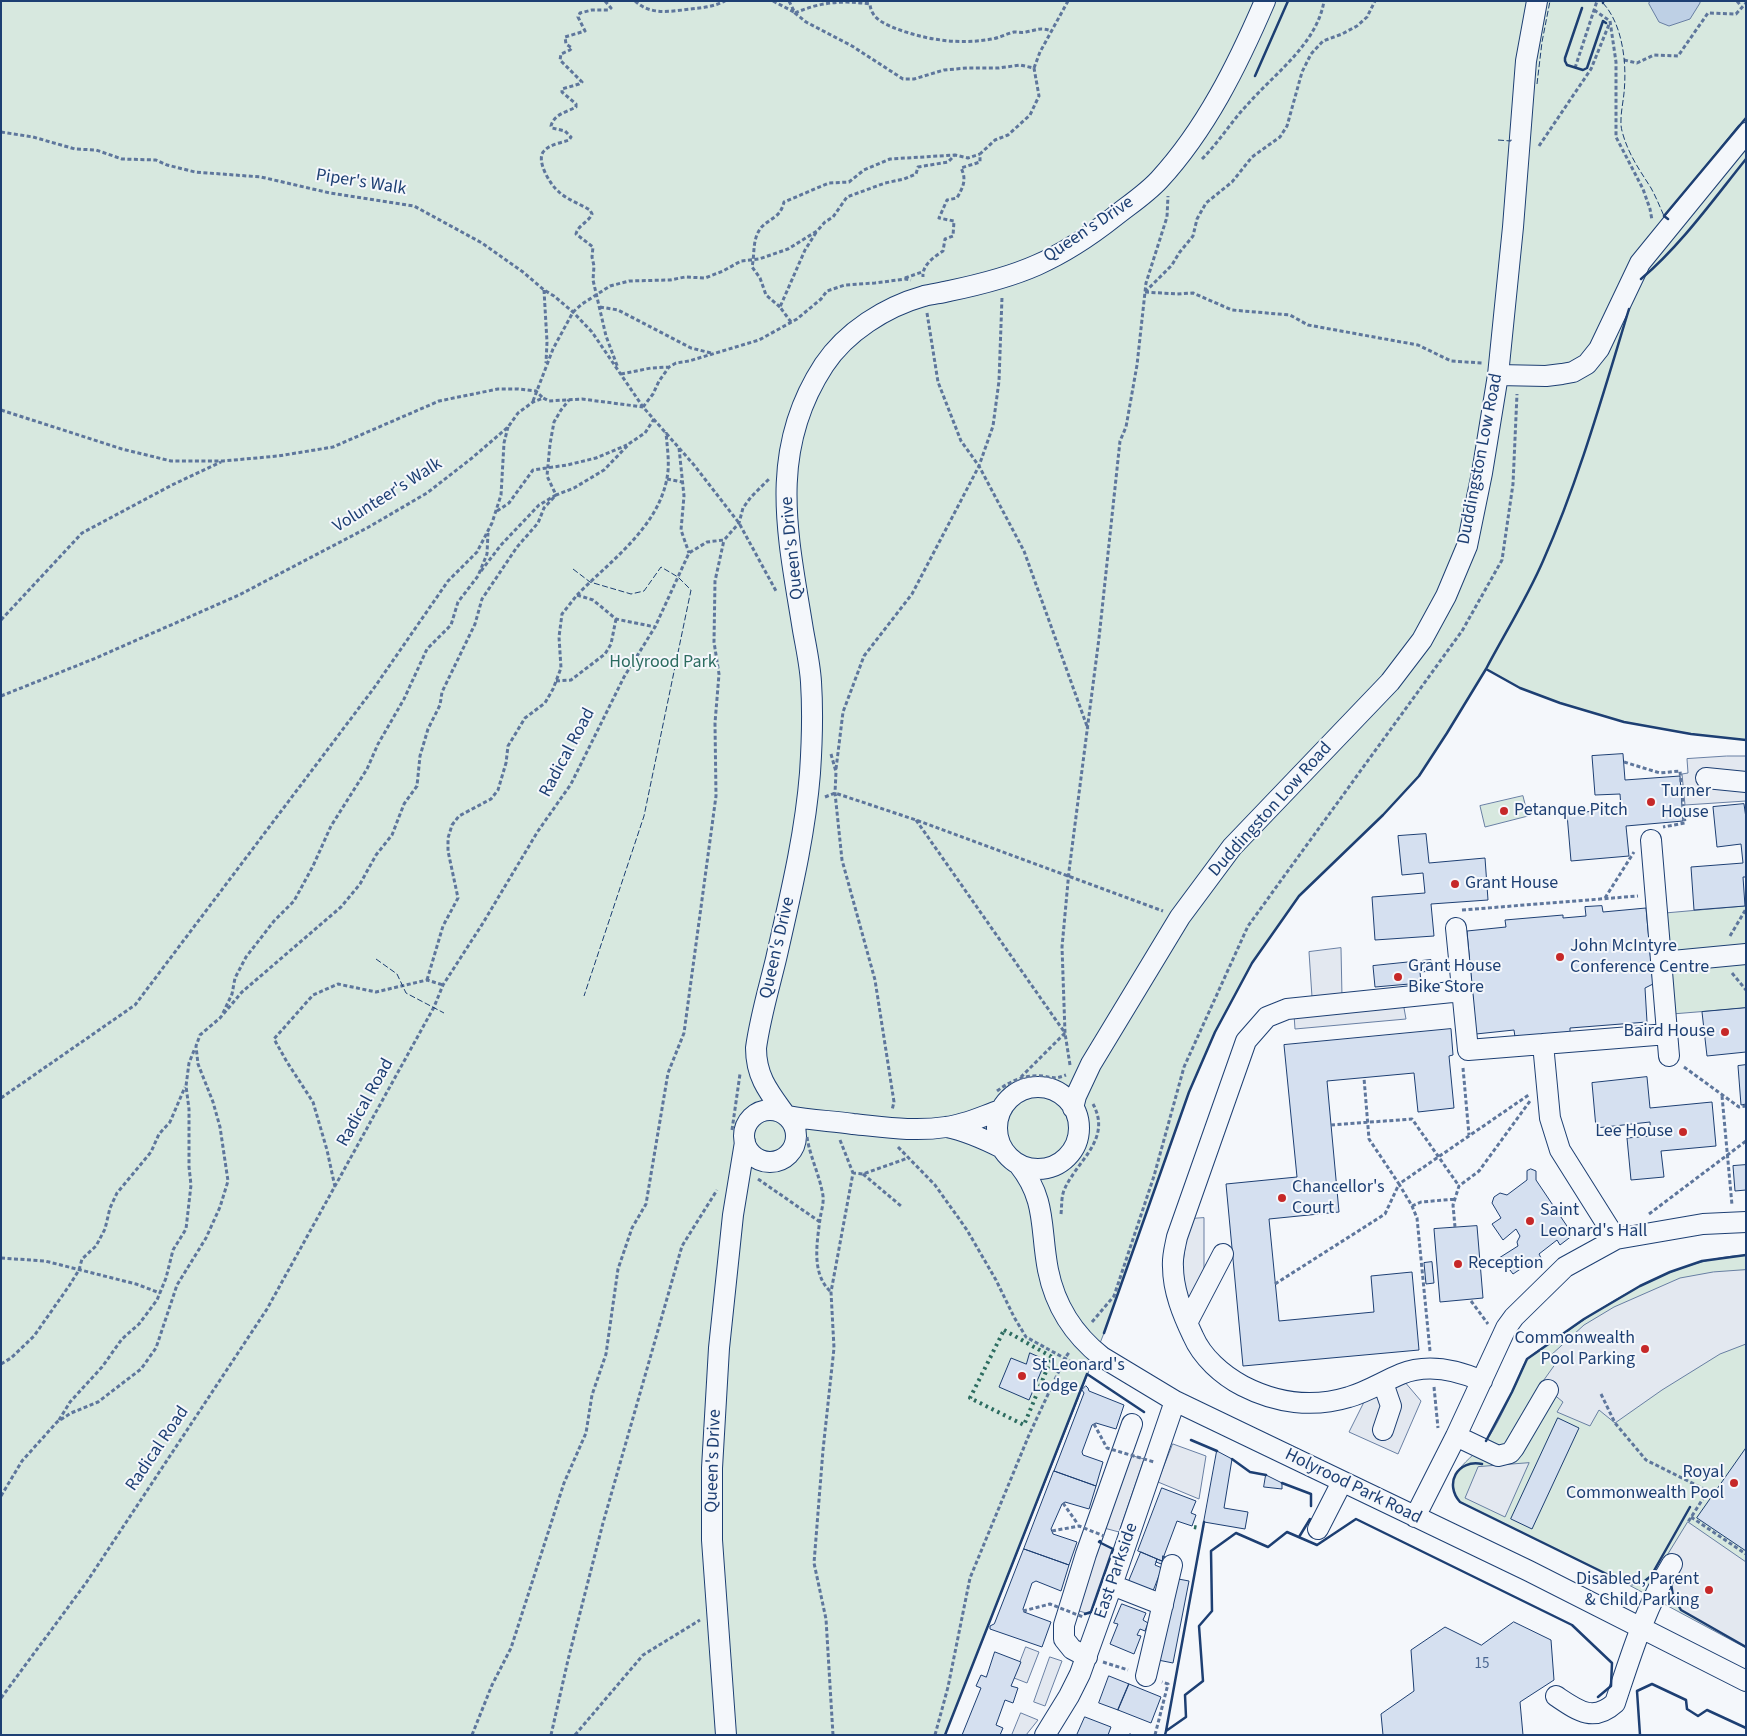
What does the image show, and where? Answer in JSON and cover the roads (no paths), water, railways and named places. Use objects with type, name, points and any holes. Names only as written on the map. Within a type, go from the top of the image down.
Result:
[{"type":"street","name":"Queen's Drive","points":[[831,1123],[801,1136],[760,1076],[757,1067],[756,1048],[791,893],[806,805],[812,729],[811,680],[787,530],[787,470],[797,418],[810,388],[826,362],[846,340],[870,320],[892,308],[924,296],[951,291],[1035,266],[1082,240],[1104,225],[1157,182],[1208,115],[1265,1]]},
{"type":"street","name":"Duddingston Low Road","points":[[1091,1064],[1180,917],[1232,847],[1390,682],[1422,640],[1446,596],[1467,546],[1482,473],[1508,376],[1513,227],[1526,61],[1537,1]]},
{"type":"street","points":[[1508,376],[1562,374],[1573,372],[1587,364],[1599,349],[1640,263],[1746,133]]},
{"type":"street","points":[[1706,778],[1746,782]]},
{"type":"street","points":[[1643,845],[1656,894],[1669,1056]]},
{"type":"street","points":[[1456,928],[1468,1050],[1668,1034]]},
{"type":"street","points":[[1662,962],[1746,954]]},
{"type":"street","points":[[1462,991],[1287,1009],[1267,1017],[1246,1041],[1177,1237],[1173,1267],[1175,1286],[1187,1323],[1200,1350],[1223,1374],[1254,1392],[1271,1398],[1297,1403],[1323,1403],[1356,1395],[1408,1372],[1432,1369],[1454,1371],[1482,1382]]},
{"type":"street","points":[[1543,1044],[1542,1090],[1560,1150],[1616,1239]]},
{"type":"street","points":[[1042,1220],[1043,1207],[1050,1181],[1074,1147],[1077,1139],[1078,1123],[1073,1108],[1063,1096],[1056,1092],[1076,1078],[1091,1064]]},
{"type":"street","points":[[1073,1108],[1076,1096],[1091,1064]]},
{"type":"street","name":"Queen's Drive","points":[[726,1735],[712,1540],[715,1411],[730,1248],[743,1177],[746,1127],[754,1115],[769,1110],[831,1123],[889,1129],[920,1130],[947,1127],[1001,1110],[1011,1097],[1025,1090],[1041,1088],[1056,1092]]},
{"type":"street","points":[[1001,1110],[997,1125],[1002,1148]]},
{"type":"street","name":"Queen's Drive","points":[[947,1127],[962,1130],[985,1139],[1002,1148],[1007,1155],[1019,1164],[1034,1188],[1042,1220]]},
{"type":"street","points":[[743,1177],[786,1157],[801,1136]]},
{"type":"street","points":[[743,1177],[753,1155],[745,1142]]},
{"type":"street","points":[[1019,1164],[1034,1169],[1042,1169],[1064,1159]]},
{"type":"street","name":"Holyrood Park Road","points":[[1042,1220],[1046,1258],[1052,1288],[1064,1313],[1081,1337],[1091,1348],[1110,1362],[1175,1401],[1529,1571],[1746,1681]]},
{"type":"street","points":[[1414,1516],[1456,1436],[1500,1340],[1514,1317],[1565,1267],[1616,1239],[1666,1230],[1739,1222]]},
{"type":"street","points":[[1187,1323],[1223,1254]]},
{"type":"street","points":[[1383,1383],[1391,1406],[1384,1430]]},
{"type":"street","points":[[1456,1436],[1498,1456],[1510,1453],[1548,1390]]},
{"type":"street","name":"East Parkside","points":[[1045,1735],[1069,1696],[1087,1657],[1175,1401]]},
{"type":"street","points":[[1087,1657],[1072,1648],[1064,1639],[1064,1626],[1089,1545],[1132,1424]]},
{"type":"street","points":[[1318,1529],[1342,1482]]},
{"type":"street","points":[[1146,1676],[1172,1564]]},
{"type":"street","points":[[1556,1696],[1580,1712],[1592,1714],[1609,1709],[1615,1703],[1640,1628],[1672,1564]]},
{"type":"street","points":[[1112,1586],[1163,1605]]},
{"type":"water","points":[[1650,1],[1700,1],[1700,3],[1690,19],[1669,26],[1659,22],[1649,4]]},
{"type":"place","name":"Turner House","points":[[1651,802]]},
{"type":"place","name":"Petanque Pitch","points":[[1504,811]]},
{"type":"place","name":"Grant House","points":[[1455,884]]},
{"type":"place","name":"John McIntyre Conference Centre","points":[[1560,957]]},
{"type":"place","name":"Grant House Bike Store","points":[[1398,977]]},
{"type":"place","name":"Baird House","points":[[1725,1032]]},
{"type":"place","name":"Lee House","points":[[1683,1132]]},
{"type":"place","name":"Chancellor's Court","points":[[1282,1198]]},
{"type":"place","name":"Saint Leonard's Hall","points":[[1530,1221]]},
{"type":"place","name":"Reception","points":[[1458,1264]]},
{"type":"place","name":"Commonwealth Pool Parking","points":[[1645,1349]]},
{"type":"place","name":"St Leonard's Lodge","points":[[1022,1376]]},
{"type":"place","name":"Royal Commonwealth Pool","points":[[1734,1483]]},
{"type":"place","name":"Disabled, Parent & Child Parking","points":[[1709,1590]]},
{"type":"park label","name":"Holyrood Park","points":[[663,663]]}]
